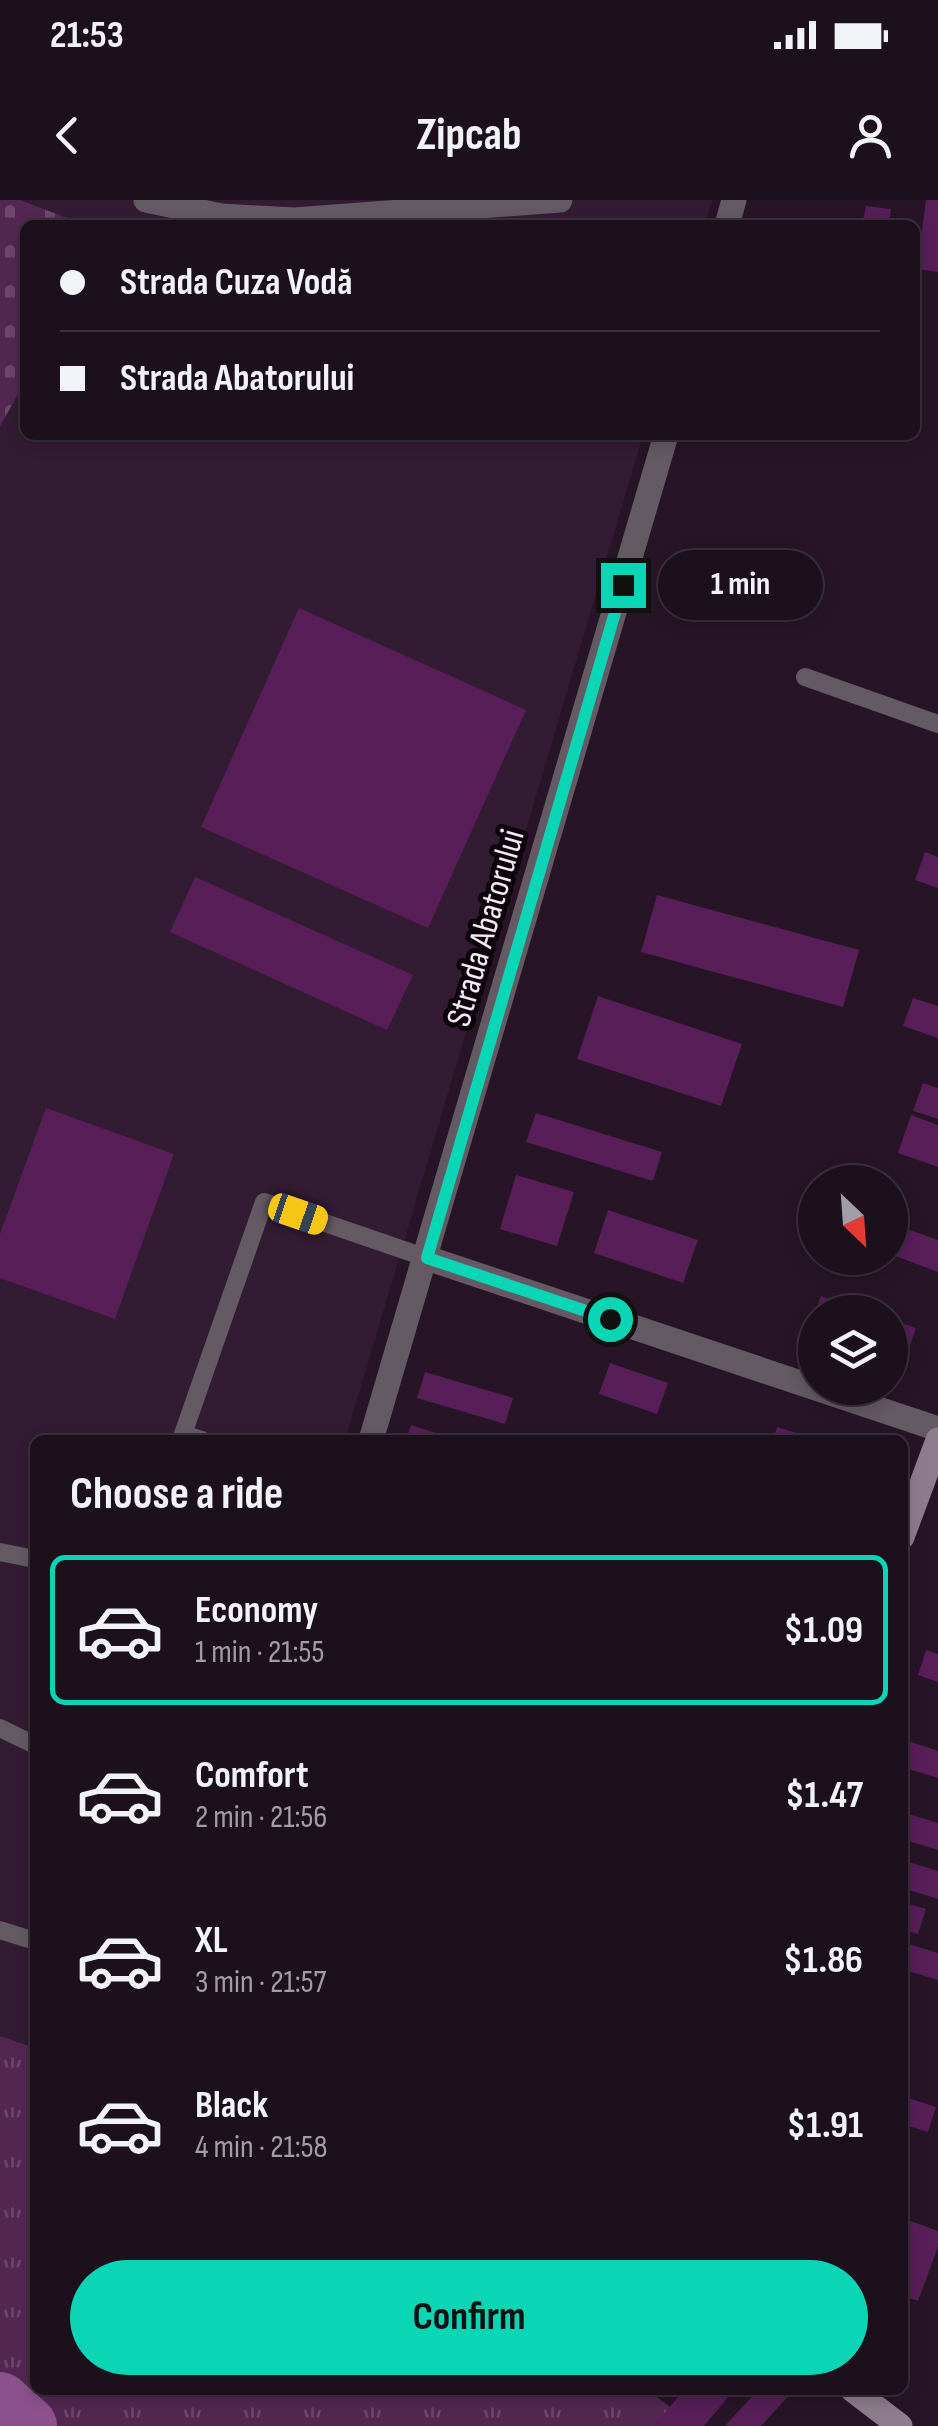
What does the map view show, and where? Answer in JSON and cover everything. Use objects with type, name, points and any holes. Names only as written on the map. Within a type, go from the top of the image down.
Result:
[{"type":"street","points":[[146,200],[221,216],[294,220],[560,200]]},
{"type":"street","name":"Strada Abatorului","points":[[373,1435],[665,440]]},
{"type":"street","points":[[427,1258],[938,1428]]},
{"type":"street","points":[[908,1521],[938,1440]]},
{"type":"street","points":[[860,2395],[900,2426]]},
{"type":"lane","points":[[805,677],[938,724]]},
{"type":"lane","points":[[186,1435],[183,1434],[264,1202],[427,1258]]},
{"type":"lane","points":[[0,1552],[30,1559]]},
{"type":"lane","points":[[0,1728],[30,1743]]},
{"type":"lane","points":[[0,1930],[30,1939]]},
{"type":"shaded area","points":[[20,200],[712,200],[706,220],[73,220]]},
{"type":"shaded area","points":[[20,390],[20,440],[642,440],[346,1435],[30,1435],[30,2046],[0,2036],[0,425]]},
{"type":"green space","points":[[0,200],[20,200],[73,220],[20,220],[20,391],[0,426]]},
{"type":"green space","points":[[0,2036],[30,2046],[30,2395],[654,2395],[696,2426],[0,2426]]},
{"type":"building","points":[[926,200],[938,200],[938,272],[920,269]]},
{"type":"building","points":[[866,206],[891,209],[890,220],[863,220]]},
{"type":"building","points":[[299,608],[526,710],[428,928],[201,827]]},
{"type":"building","points":[[925,852],[938,857],[938,888],[915,880]]},
{"type":"building","points":[[195,877],[413,975],[387,1030],[170,932]]},
{"type":"building","points":[[657,895],[859,950],[843,1007],[641,952]]},
{"type":"building","points":[[598,996],[742,1044],[721,1106],[577,1059]]},
{"type":"building","points":[[913,998],[938,1006],[938,1038],[903,1026]]},
{"type":"building","points":[[923,1083],[938,1088],[938,1119],[913,1111]]},
{"type":"building","points":[[46,1108],[174,1154],[115,1319],[0,1278],[0,1234]]},
{"type":"building","points":[[536,1113],[662,1152],[653,1181],[526,1142]]},
{"type":"building","points":[[911,1115],[938,1125],[938,1167],[898,1153]]},
{"type":"building","points":[[516,1175],[574,1192],[557,1246],[500,1229]]},
{"type":"building","points":[[608,1210],[698,1240],[683,1283],[594,1253]]},
{"type":"building","points":[[908,1229],[938,1240],[938,1272],[908,1261]]},
{"type":"building","points":[[908,1325],[916,1328],[908,1350]]},
{"type":"building","points":[[610,1363],[668,1383],[657,1414],[599,1394]]},
{"type":"building","points":[[425,1372],[513,1398],[505,1424],[417,1398]]},
{"type":"building","points":[[411,1425],[442,1435],[408,1435]]},
{"type":"building","points":[[777,1427],[803,1435],[775,1435]]},
{"type":"building","points":[[926,1650],[938,1654],[938,1682],[918,1675]]},
{"type":"building","points":[[908,1741],[938,1751],[938,1778],[908,1769]]},
{"type":"building","points":[[908,1814],[938,1823],[938,1850],[908,1841]]},
{"type":"building","points":[[908,1862],[938,1871],[938,1899],[908,1890]]},
{"type":"building","points":[[908,1904],[926,1909],[918,1934],[908,1931]]},
{"type":"building","points":[[908,1944],[938,1953],[938,1980],[908,1971]]},
{"type":"building","points":[[908,2098],[936,2107],[928,2132],[908,2126]]},
{"type":"building","points":[[908,2220],[938,2231],[938,2247],[918,2301],[908,2298]]},
{"type":"building","points":[[680,2395],[730,2395],[704,2426],[654,2426]]},
{"type":"building","points":[[753,2395],[789,2395],[761,2426],[725,2426]]},
{"type":"waterway","points":[[0,2402],[27,2426]]},
{"type":"route","points":[[610,1319],[427,1258],[623,585]]}]
